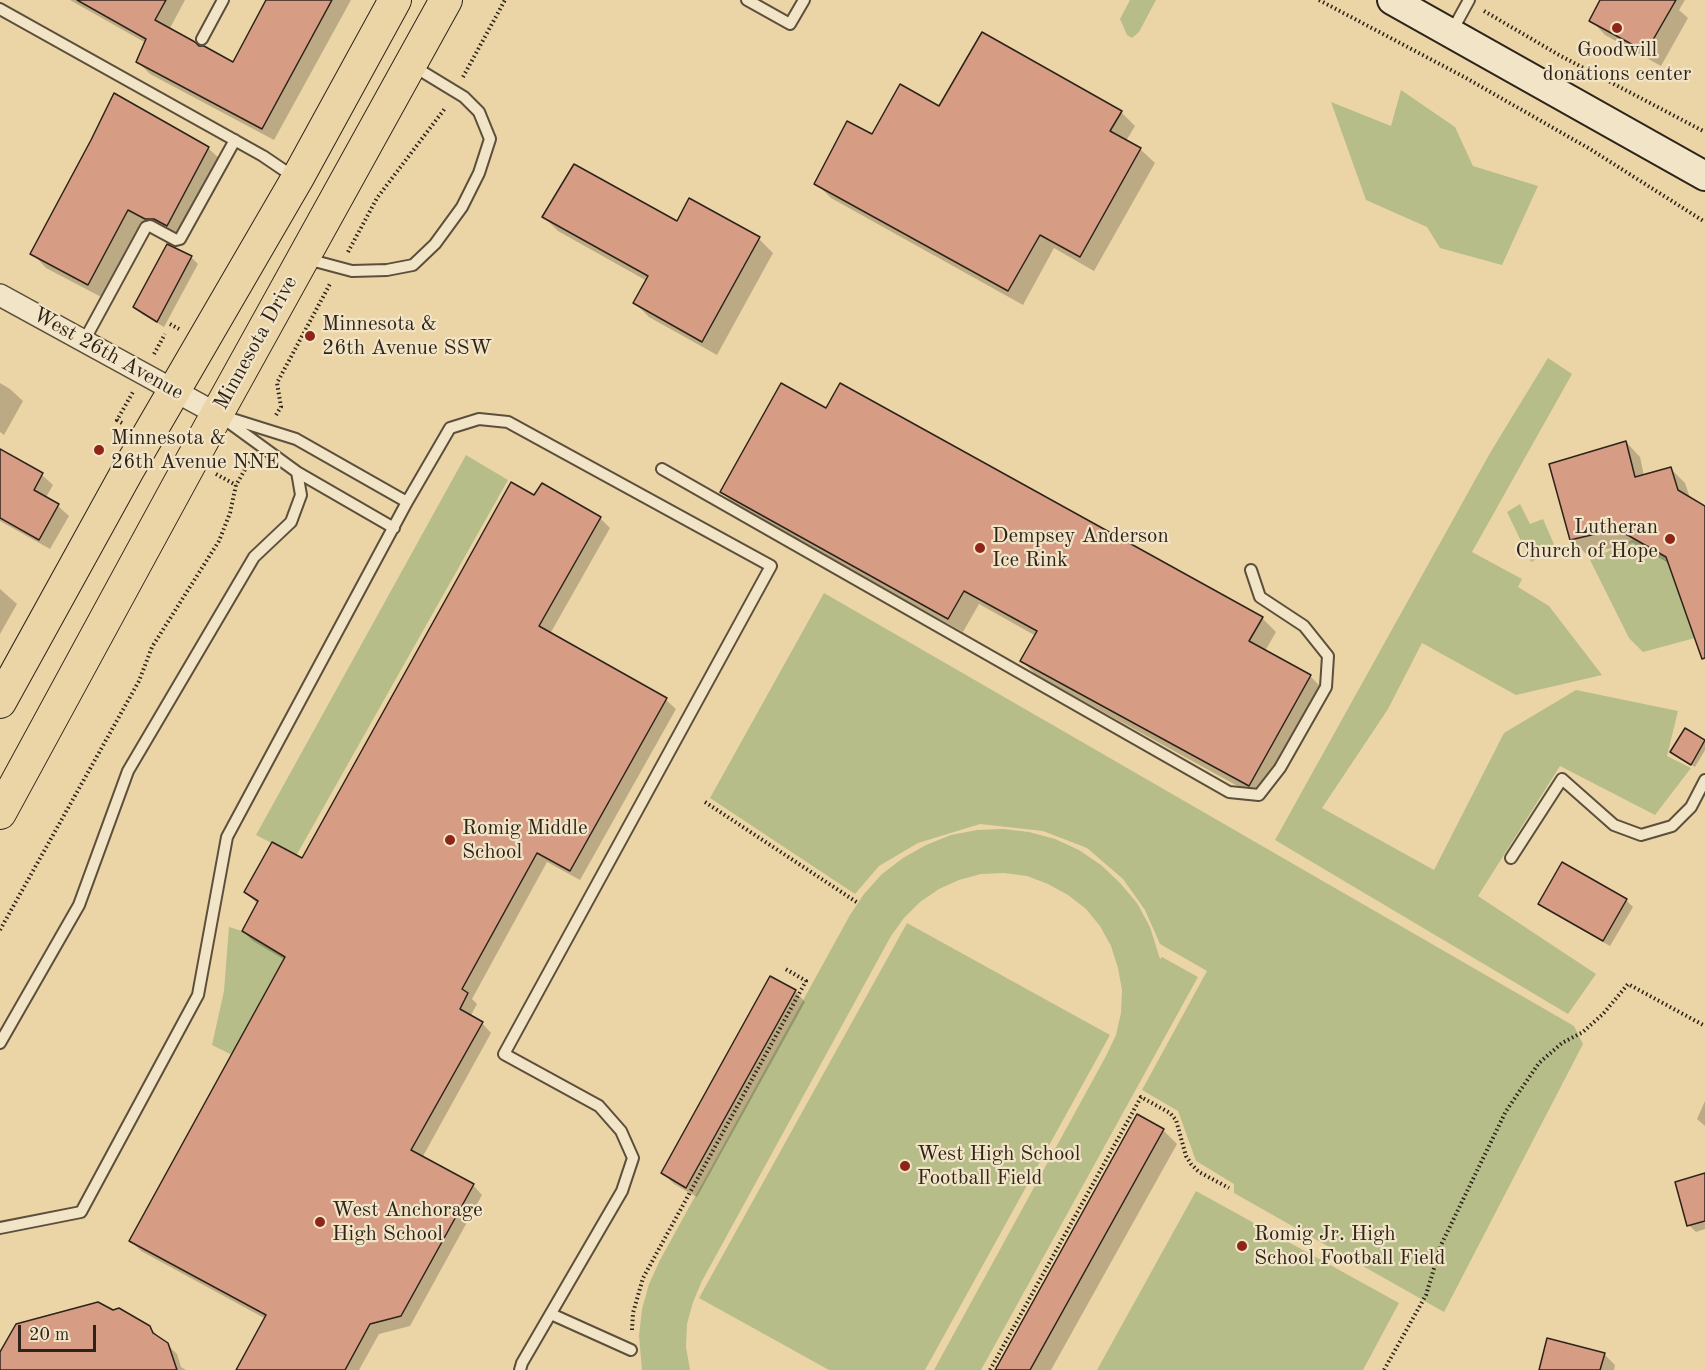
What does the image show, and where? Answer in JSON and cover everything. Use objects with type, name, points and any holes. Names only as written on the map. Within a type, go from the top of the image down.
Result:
[{"type":"main road","points":[[0,702],[174,390],[297,179],[395,0]]},
{"type":"main road","name":"Minnesota Drive","points":[[0,813],[446,0]]},
{"type":"main road","points":[[1392,0],[1705,176]]},
{"type":"street","name":"West 26th Avenue","points":[[0,295],[217,414]]},
{"type":"lane","points":[[202,39],[223,0]]},
{"type":"lane","points":[[747,0],[790,24],[804,0]]},
{"type":"lane","points":[[1451,33],[1469,1]]},
{"type":"lane","points":[[0,9],[263,156],[297,179]]},
{"type":"lane","points":[[303,258],[352,271],[387,270],[413,265],[435,244],[462,207],[479,173],[490,139],[479,112],[455,91],[411,64]]},
{"type":"lane","points":[[84,341],[146,227],[150,226],[176,240],[180,239],[235,140]]},
{"type":"lane","points":[[217,414],[297,472],[394,528]]},
{"type":"lane","points":[[217,414],[296,439],[407,502]]},
{"type":"lane","points":[[0,1228],[81,1212],[198,995],[227,837],[407,502],[450,428],[479,419],[508,422],[771,566],[504,1054],[599,1106],[621,1131],[633,1158],[622,1191],[520,1370]]},
{"type":"lane","points":[[662,469],[1229,792],[1259,795],[1280,768],[1326,687],[1328,656],[1304,626],[1260,597],[1251,570]]},
{"type":"lane","points":[[0,1043],[79,905],[128,771],[254,557],[291,522],[301,495],[297,472]]},
{"type":"lane","points":[[1511,858],[1562,779],[1614,825],[1641,835],[1672,826],[1691,807],[1705,780]]},
{"type":"lane","points":[[551,1314],[631,1350]]},
{"type":"path","points":[[281,407],[277,383],[377,198],[448,103],[506,0]]},
{"type":"path","points":[[1319,0],[1466,78],[1590,149],[1705,222]]},
{"type":"path","points":[[1469,1],[1559,55],[1705,132]]},
{"type":"path","points":[[0,930],[134,689],[152,647],[219,541],[230,513],[236,485],[248,464]]},
{"type":"path","points":[[705,802],[858,903]]},
{"type":"path","points":[[631,1350],[633,1313],[643,1278],[806,981],[784,968]]},
{"type":"path","points":[[1384,1370],[1426,1295],[1441,1245],[1506,1111],[1539,1063],[1562,1043],[1583,1032],[1603,1014],[1628,984],[1705,1026]]},
{"type":"path","points":[[990,1370],[1141,1097],[1170,1113],[1176,1120],[1186,1156],[1191,1164],[1199,1172],[1229,1188]]},
{"type":"green space","points":[[1130,0],[1156,0],[1139,32],[1132,38],[1127,35],[1120,19]]},
{"type":"green space","points":[[1401,90],[1455,127],[1473,166],[1538,186],[1502,265],[1440,248],[1427,227],[1366,200],[1331,102],[1391,126]]},
{"type":"green space","points":[[1548,358],[1572,374],[1472,552],[1522,579],[1518,587],[1549,606],[1602,675],[1516,695],[1422,643],[1388,709],[1322,808],[1434,870],[1504,733],[1576,690],[1678,711],[1667,756],[1691,768],[1655,815],[1560,766],[1478,896],[1596,974],[1568,1014],[1275,840],[1490,453]]},
{"type":"green space","points":[[466,455],[508,480],[296,856],[256,835]]},
{"type":"green space","points":[[1520,504],[1530,524],[1543,519],[1556,549],[1531,562],[1507,512]]},
{"type":"green space","points":[[1634,539],[1666,557],[1695,638],[1643,652],[1629,638],[1590,560]]},
{"type":"green space","points":[[824,593],[1574,1026],[1583,1044],[1444,1312],[1234,1193],[1234,1184],[1196,1161],[1178,1111],[1142,1090],[1207,971],[1160,944],[1145,910],[1123,879],[1087,848],[1043,831],[980,824],[918,843],[879,866],[855,894],[710,798]]},
{"type":"green space","points":[[1003,829],[1029,832],[1055,839],[1079,850],[1101,865],[1137,903],[1150,927],[1160,959],[1162,957],[1198,977],[981,1370],[934,1370],[1106,1056],[1116,1035],[1121,1013],[1122,990],[1111,946],[1100,926],[1086,909],[1068,895],[1048,884],[1027,876],[1004,873],[981,874],[939,889],[920,902],[904,918],[891,936],[702,1281],[687,1324],[686,1347],[690,1370],[642,1370],[639,1336],[642,1309],[649,1284],[660,1260],[850,915],[864,894],[882,874],[903,858],[926,845],[951,835],[977,830]]},
{"type":"green space","name":"West High School Football Field","points":[[907,923],[1110,1035],[925,1370],[829,1370],[699,1298]]},
{"type":"green space","points":[[229,927],[242,931],[285,957],[232,1055],[212,1045],[224,991]]},
{"type":"green space","name":"Romig Jr. High School Football Field","points":[[1196,1191],[1399,1303],[1363,1370],[1097,1370]]},
{"type":"building","points":[[77,0],[166,0],[155,20],[199,46],[204,46],[233,62],[266,0],[332,0],[262,129],[136,62],[146,39]]},
{"type":"building","points":[[1600,0],[1676,0],[1646,52],[1589,21]]},
{"type":"building","points":[[982,32],[1122,111],[1110,131],[1141,148],[1080,257],[1040,235],[1008,291],[814,184],[847,121],[872,134],[900,84],[939,106]]},
{"type":"building","points":[[114,93],[209,147],[167,226],[154,219],[145,219],[128,210],[88,285],[30,254]]},
{"type":"building","points":[[574,164],[677,221],[689,198],[760,237],[702,342],[633,303],[648,276],[542,217]]},
{"type":"building","points":[[167,244],[192,256],[157,322],[133,307]]},
{"type":"building","name":"Dempsey Anderson Ice Rink","points":[[781,383],[826,408],[840,383],[1263,617],[1249,641],[1311,675],[1249,786],[1020,661],[1037,631],[964,591],[948,619],[720,492]]},
{"type":"building","name":"Lutheran Church of Hope","points":[[1626,441],[1635,477],[1671,467],[1678,490],[1705,506],[1705,658],[1702,659],[1666,557],[1617,529],[1570,540],[1549,464]]},
{"type":"building","points":[[0,449],[43,473],[34,490],[59,504],[39,540],[0,518]]},
{"type":"building","name":"Romig Middle School","points":[[511,482],[534,495],[542,483],[601,517],[539,626],[667,698],[570,871],[537,853],[462,989],[468,993],[460,1009],[483,1022],[411,1150],[474,1184],[401,1316],[370,1324],[345,1370],[236,1370],[266,1315],[129,1241],[285,957],[242,931],[258,901],[244,892],[272,842],[302,858]]},
{"type":"building","points":[[1685,728],[1705,740],[1691,765],[1670,752]]},
{"type":"building","points":[[1562,862],[1627,899],[1603,941],[1538,904]]},
{"type":"building","points":[[770,976],[796,990],[686,1188],[661,1173]]},
{"type":"building","points":[[1137,1114],[1164,1129],[1030,1370],[995,1370]]},
{"type":"building","points":[[1705,1173],[1705,1221],[1687,1226],[1675,1182]]},
{"type":"building","points":[[98,1302],[113,1310],[119,1308],[150,1326],[153,1333],[168,1343],[177,1370],[0,1370],[0,1352],[16,1324]]},
{"type":"building","points":[[1547,1338],[1605,1353],[1600,1370],[1539,1370]]},
{"type":"place","name":"Goodwill donations center","points":[[1617,28]]},
{"type":"place","name":"Minnesota & 26th Avenue SSW","points":[[310,336]]},
{"type":"place","name":"Minnesota & 26th Avenue NNE","points":[[99,450]]},
{"type":"place","name":"Lutheran Church of Hope","points":[[1670,539]]},
{"type":"place","name":"Dempsey Anderson Ice Rink","points":[[980,548]]},
{"type":"place","name":"Romig Middle School","points":[[450,840]]},
{"type":"place","name":"West High School Football Field","points":[[905,1166]]},
{"type":"place","name":"West Anchorage High School","points":[[320,1222]]},
{"type":"place","name":"Romig Jr. High School Football Field","points":[[1242,1246]]}]
